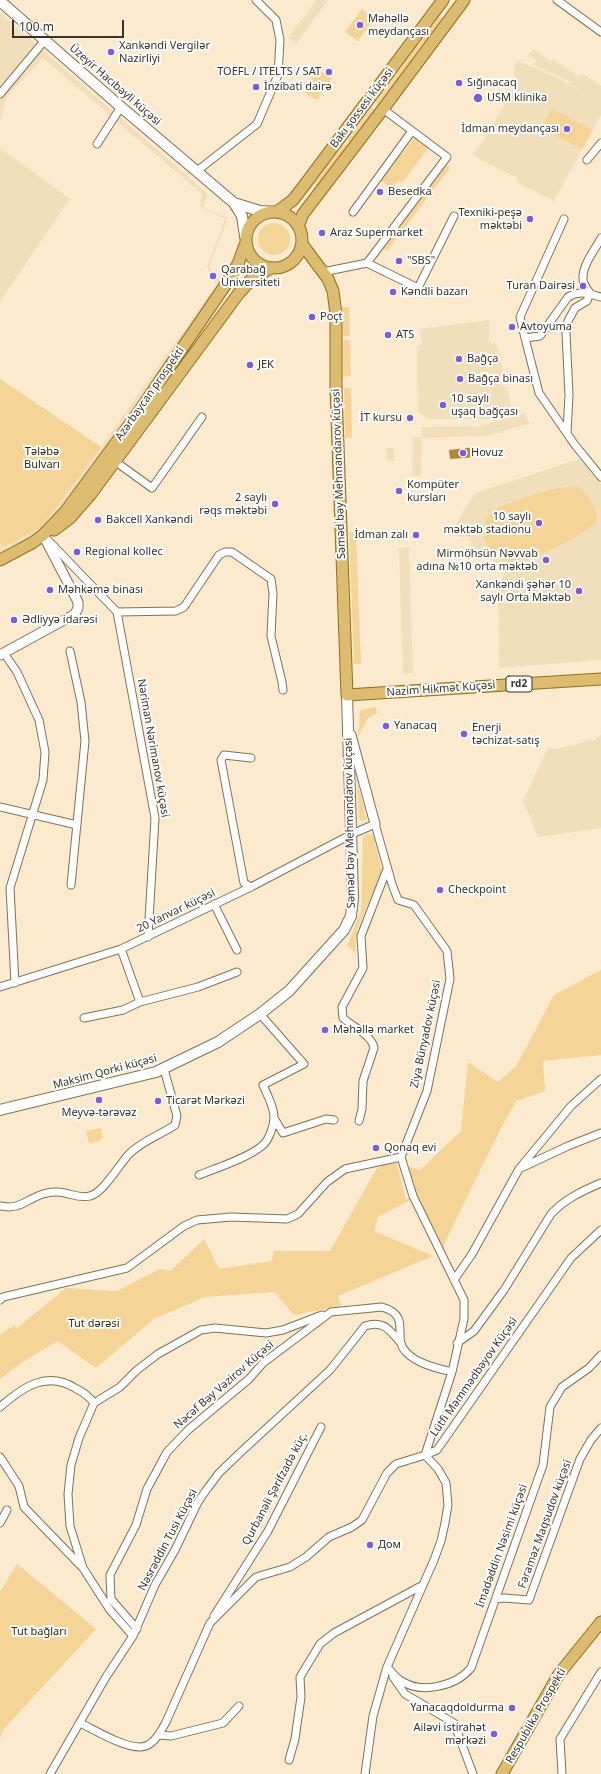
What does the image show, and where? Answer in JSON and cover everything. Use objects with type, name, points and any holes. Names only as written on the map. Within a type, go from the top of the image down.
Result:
[{"type":"main road","name":"Bakı şossesi küçəsi","points":[[277,212],[293,200],[443,0]]},
{"type":"main road","name":"Bakı şossesi küçəsi","points":[[298,226],[303,214],[464,0]]},
{"type":"main road","name":"Üzeyir Hacıbəyli küçəsi","points":[[0,1],[121,108],[234,202]]},
{"type":"main road","points":[[234,202],[260,211],[285,214],[293,219],[302,235],[302,244],[299,253],[294,260],[287,266],[278,268],[261,266],[254,261],[248,254],[242,216],[234,202]]},
{"type":"main road","points":[[245,241],[248,228],[256,218],[268,212],[277,212]]},
{"type":"main road","name":"Azərbaycan prospekti","points":[[43,535],[65,512],[129,425],[224,287],[238,264],[245,241]]},
{"type":"main road","name":"Səməd bəy Mehmandarov küçəsi","points":[[302,244],[319,269],[328,279],[333,291],[336,314],[336,390],[352,834],[353,898],[351,916]]},
{"type":"main road","points":[[294,260],[319,269]]},
{"type":"main road","name":"Azərbaycan prospekti","points":[[0,560],[58,528],[70,518],[116,462],[239,293],[250,281],[270,268]]},
{"type":"main road","points":[[129,425],[138,432]]},
{"type":"main road","name":"Nazim Hikmət Küçəsi","points":[[348,695],[601,679]]},
{"type":"main road","name":"Maksim Qorki küçəsi","points":[[0,1110],[164,1069],[218,1042],[260,1014],[289,991],[344,930],[351,916]]},
{"type":"main road","name":"Respublika Prospekti","points":[[502,1774],[559,1674],[601,1622]]},
{"type":"street","points":[[197,172],[257,124],[278,74],[280,40],[276,20],[256,0]]},
{"type":"street","points":[[557,0],[601,32]]},
{"type":"street","points":[[0,94],[45,40]]},
{"type":"street","points":[[97,144],[121,108]]},
{"type":"street","points":[[367,263],[448,157],[383,109]]},
{"type":"street","points":[[353,212],[412,131]]},
{"type":"street","points":[[588,160],[601,143]]},
{"type":"street","points":[[319,269],[367,263],[418,288],[454,216]]},
{"type":"street","points":[[564,219],[520,317],[539,393],[567,433],[601,477]]},
{"type":"street","points":[[567,433],[569,395],[566,333],[568,321],[575,308],[587,301],[590,293],[583,280],[584,274],[586,265],[601,238]]},
{"type":"street","points":[[525,338],[540,336],[568,297],[574,293],[590,293],[601,297]]},
{"type":"street","points":[[116,462],[152,488],[202,417]]},
{"type":"street","points":[[43,535],[117,612],[176,611],[184,607],[219,555],[225,552],[232,552],[271,579],[273,593],[271,636],[283,690]]},
{"type":"street","points":[[15,983],[10,888],[42,780],[45,752],[39,720],[17,672],[2,654],[75,614],[78,608],[78,602],[43,535]]},
{"type":"street","name":"Nəriman Nərimanov küçəsi","points":[[117,612],[156,818],[148,937]]},
{"type":"street","points":[[70,651],[81,702],[85,741],[71,885]]},
{"type":"street","name":"Ziya Bünyadov küçəsi","points":[[348,728],[387,869],[398,900],[414,905],[447,952],[450,979],[427,1091],[401,1157]]},
{"type":"street","points":[[251,758],[224,755],[221,760],[244,883],[251,887]]},
{"type":"street","points":[[0,807],[77,825]]},
{"type":"street","name":"20 Yanvar küçəsi","points":[[0,987],[121,949],[251,887],[352,834],[375,824]]},
{"type":"street","points":[[359,1121],[362,1109],[363,1081],[374,1048],[370,1039],[343,1018],[342,1007],[363,968],[361,936],[387,869]]},
{"type":"street","points":[[214,904],[237,950]]},
{"type":"street","points":[[121,949],[140,1002]]},
{"type":"street","points":[[84,1018],[123,1010],[140,1002],[198,987],[237,972]]},
{"type":"street","points":[[260,1014],[304,1064],[263,1085],[274,1118],[283,1133],[326,1119],[334,1120]]},
{"type":"street","points":[[0,1206],[20,1206],[42,1194],[56,1191],[79,1196],[91,1196],[103,1188],[128,1155],[138,1146],[175,1125],[177,1116],[164,1069]]},
{"type":"street","points":[[454,1280],[472,1254],[520,1169],[570,1106],[601,1079]]},
{"type":"street","points":[[199,1175],[253,1152],[263,1145],[268,1140],[274,1118]]},
{"type":"street","points":[[520,1169],[568,1146],[601,1133]]},
{"type":"street","points":[[0,1300],[3,1297],[127,1268],[184,1226],[197,1220],[231,1217],[287,1219],[298,1214],[327,1182],[345,1168],[401,1157],[413,1196],[464,1300],[464,1318],[457,1343],[452,1372],[425,1455],[443,1475],[447,1492],[448,1505],[441,1541],[387,1667],[373,1716],[366,1774]]},
{"type":"street","points":[[457,1343],[474,1331],[504,1290],[551,1214],[560,1204],[571,1196],[601,1182]]},
{"type":"street","name":"Lütfi Məmmədbəyov Küçəsi","points":[[210,1623],[256,1577],[290,1567],[306,1557],[329,1537],[352,1528],[362,1520],[387,1473],[396,1464],[437,1450],[571,1258],[601,1230]]},
{"type":"street","points":[[83,1568],[70,1526],[68,1494],[71,1465],[79,1438],[94,1403],[120,1387],[137,1370],[158,1354],[201,1330],[215,1328],[266,1333],[283,1330],[331,1312],[373,1307],[388,1309],[398,1317],[400,1323],[400,1342],[406,1352],[421,1362],[452,1372]]},
{"type":"street","name":"Nəcəf Bəy Vəzirov Küçəsi","points":[[137,1629],[128,1621],[111,1598],[110,1575],[136,1525],[147,1489],[167,1452],[188,1430],[249,1379],[263,1363],[331,1312]]},
{"type":"street","name":"Nəsrəddin Tusi Küçəsi","points":[[50,1774],[106,1677],[137,1629],[155,1585],[175,1550],[198,1502],[219,1473],[330,1370],[364,1326],[382,1324],[389,1329],[400,1342]]},
{"type":"street","name":"İmadəddin Nəsimi küçəsi","points":[[387,1667],[400,1680],[426,1688],[445,1684],[465,1675],[471,1668],[477,1655],[484,1627],[496,1599],[543,1465],[550,1407],[562,1387],[589,1368],[601,1355]]},
{"type":"street","points":[[0,1407],[28,1386],[45,1380],[53,1380],[69,1384],[86,1394],[94,1403]]},
{"type":"street","name":"Qurbanəli Şərifzadə küç.","points":[[210,1623],[268,1531],[321,1427]]},
{"type":"street","name":"Fəraməz Maqsudov küçəsi","points":[[496,1599],[504,1598],[529,1600],[580,1459],[591,1440],[601,1428]]},
{"type":"street","points":[[0,1458],[19,1486],[24,1506],[83,1568],[110,1610],[133,1636]]},
{"type":"street","points":[[0,1523],[7,1510]]},
{"type":"street","points":[[289,1760],[295,1739],[301,1697],[300,1677],[320,1644],[334,1633],[423,1585]]},
{"type":"street","points":[[80,1722],[125,1744],[141,1747],[149,1744],[159,1735],[210,1623]]},
{"type":"street","points":[[387,1667],[406,1694],[454,1723],[473,1774]]},
{"type":"street","points":[[562,1774],[560,1738],[601,1672]]},
{"type":"street","points":[[159,1735],[171,1736],[223,1723],[239,1706]]},
{"type":"shaded area","points":[[316,0],[328,0],[296,44],[288,38]]},
{"type":"shaded area","name":"Tələbə Bulvarı","points":[[0,13],[208,194],[203,207],[228,218],[209,267],[222,284],[105,450],[44,528],[0,552],[0,379],[101,447],[216,285],[207,267],[225,219],[200,206],[202,194],[43,58],[7,96],[0,121]]},
{"type":"shaded area","points":[[533,49],[551,61],[553,59],[579,77],[582,73],[601,86],[601,115],[554,201],[518,183],[517,178],[472,155],[489,133],[517,80],[513,73],[517,61],[547,73],[585,93],[570,84],[571,82],[533,65],[536,60],[528,55]]},
{"type":"shaded area","points":[[0,148],[70,199],[0,301]]},
{"type":"shaded area","name":"Bağça","points":[[489,320],[489,341],[497,345],[503,371],[500,376],[503,387],[507,387],[512,412],[501,413],[489,419],[430,419],[418,413],[417,347],[422,344],[420,329]]},
{"type":"shaded area","points":[[525,413],[529,424],[486,436],[422,438],[421,477],[412,476],[413,437],[422,437],[422,427],[481,426]]},
{"type":"shaded area","name":"Hovuz","points":[[476,447],[477,457],[450,459],[449,450]]},
{"type":"shaded area","points":[[386,448],[394,448],[394,461],[387,461]]},
{"type":"shaded area","name":"Mirmöhsün Nəvvab adına №10 orta məktəb","points":[[583,458],[601,484],[601,660],[499,668],[498,588],[507,568],[475,551],[468,537],[453,536],[458,520],[475,493]]},
{"type":"shaded area","points":[[409,547],[413,673],[403,674],[399,548]]},
{"type":"shaded area","points":[[601,735],[601,828],[538,837],[523,801],[548,748],[557,749],[578,744],[590,739],[592,742]]},
{"type":"green space","name":"Məhəllə meydançası","points":[[362,9],[374,19],[358,41],[345,32]]},
{"type":"green space","points":[[439,17],[442,19],[378,105],[375,103]]},
{"type":"green space","points":[[319,70],[332,78],[317,100],[307,95],[306,86]]},
{"type":"green space","points":[[372,107],[375,109],[350,143],[347,141]]},
{"type":"green space","name":"İdman meydançası","points":[[552,108],[593,130],[582,149],[541,128]]},
{"type":"green space","points":[[416,136],[430,146],[402,183],[399,180],[392,189],[378,179],[398,152],[402,154]]},
{"type":"green space","points":[[344,144],[347,146],[317,187],[314,184]]},
{"type":"green space","points":[[444,164],[450,168],[387,251],[382,247]]},
{"type":"green space","points":[[271,223],[277,223],[287,230],[290,239],[289,245],[283,252],[277,255],[271,255],[261,248],[258,242],[258,236],[265,226]]},
{"type":"green space","points":[[342,307],[349,307],[350,336],[343,336]]},
{"type":"green space","points":[[343,340],[350,340],[351,376],[343,377]]},
{"type":"green space","name":"Tələbə Bulvarı","points":[[0,379],[101,447],[41,527],[5,546],[0,543]]},
{"type":"green space","points":[[344,388],[351,388],[352,438],[345,438]]},
{"type":"green space","name":"10 saylı məktəb stadionu","points":[[572,486],[583,491],[587,495],[596,512],[597,520],[588,529],[570,540],[530,558],[509,561],[505,560],[498,557],[488,547],[484,534],[484,527],[490,514],[496,509],[505,504],[541,492]]},
{"type":"green space","points":[[349,532],[356,532],[361,664],[354,664]]},
{"type":"green space","points":[[376,707],[377,713],[368,718],[358,737],[360,711]]},
{"type":"green space","points":[[357,781],[366,818],[366,820],[363,821],[359,819]]},
{"type":"green space","points":[[366,834],[373,835],[382,871],[357,930],[355,952],[347,946],[361,911],[363,838]]},
{"type":"green space","name":"Tut dərəsi","points":[[601,970],[601,1055],[543,1061],[545,1091],[516,1101],[501,1128],[445,1242],[443,1254],[416,1197],[378,1217],[374,1231],[433,1256],[338,1296],[341,1306],[294,1315],[274,1292],[205,1297],[154,1319],[96,1368],[58,1341],[24,1361],[0,1379],[0,1335],[14,1325],[17,1328],[66,1288],[117,1291],[160,1269],[171,1271],[204,1239],[219,1269],[272,1261],[274,1251],[330,1251],[377,1168],[396,1160],[406,1200],[415,1195],[405,1166],[420,1170],[461,1131],[468,1062],[498,1082],[517,1065],[554,995]]},
{"type":"green space","points":[[101,1128],[103,1138],[89,1144],[86,1131]]},
{"type":"green space","name":"Tut bağları","points":[[17,1564],[96,1629],[3,1730],[0,1738],[0,1592]]},
{"type":"place","name":"Məhəllə meydançası","points":[[360,25]]},
{"type":"place","name":"Xankəndi Vergilər Nazirliyi","points":[[111,52]]},
{"type":"place","name":"TOEFL / ITELTS / SAT","points":[[329,72]]},
{"type":"place","name":"Sığınacaq","points":[[459,83]]},
{"type":"place","name":"İnzibati dairə","points":[[256,87]]},
{"type":"place","name":"USM klinika","points":[[478,98]]},
{"type":"place","name":"İdman meydançası","points":[[567,129]]},
{"type":"place","name":"Besedka","points":[[380,192]]},
{"type":"place","name":"Texniki-peşə məktəbi","points":[[530,219]]},
{"type":"place","name":"Araz Supermarket","points":[[322,233]]},
{"type":"place","name":"\"SBS\"","points":[[399,261]]},
{"type":"place","name":"Qarabağ Universiteti","points":[[213,276]]},
{"type":"place","name":"Turan Dairəsi","points":[[583,286]]},
{"type":"place","name":"Kəndli bazarı","points":[[393,292]]},
{"type":"place","name":"Poçt","points":[[312,317]]},
{"type":"place","name":"Avtoyuma","points":[[512,327]]},
{"type":"place","name":"ATS","points":[[388,335]]},
{"type":"place","name":"Bağça","points":[[459,359]]},
{"type":"place","name":"JEK","points":[[250,365]]},
{"type":"place","name":"Bağça binası","points":[[460,379]]},
{"type":"place","name":"10 saylı uşaq bağçası","points":[[443,405]]},
{"type":"place","name":"İT kursu","points":[[410,418]]},
{"type":"place","name":"Hovuz","points":[[463,453]]},
{"type":"place","name":"Kompüter kursları","points":[[399,491]]},
{"type":"place","name":"2 saylı rəqs məktəbi","points":[[275,504]]},
{"type":"place","name":"Bakcell Xankəndi","points":[[98,520]]},
{"type":"place","name":"10 saylı məktəb stadionu","points":[[539,523]]},
{"type":"place","name":"İdman zalı","points":[[416,535]]},
{"type":"place","name":"Regional kollec","points":[[77,552]]},
{"type":"place","name":"Mirmöhsün Nəvvab adına №10 orta məktəb","points":[[546,560]]},
{"type":"place","name":"Məhkəmə binası","points":[[50,590]]},
{"type":"place","name":"Xankəndi şəhər 10 saylı Orta Məktəb","points":[[579,591]]},
{"type":"place","name":"Ədliyyə idarəsi","points":[[14,620]]},
{"type":"place","name":"Yanacaq","points":[[386,726]]},
{"type":"place","name":"Enerji təchizat-satış","points":[[464,734]]},
{"type":"place","name":"Checkpoint","points":[[440,890]]},
{"type":"place","name":"Məhəllə market","points":[[325,1030]]},
{"type":"place","name":"Meyvə-tərəvəz","points":[[99,1100]]},
{"type":"place","name":"Ticarət Mərkəzi","points":[[158,1101]]},
{"type":"place","name":"Qonaq evi","points":[[376,1148]]},
{"type":"place","name":"Дом","points":[[370,1545]]},
{"type":"place","name":"Yanacaqdoldurma","points":[[512,1708]]},
{"type":"place","name":"Ailəvi istirahət mərkəzi","points":[[494,1734]]}]
